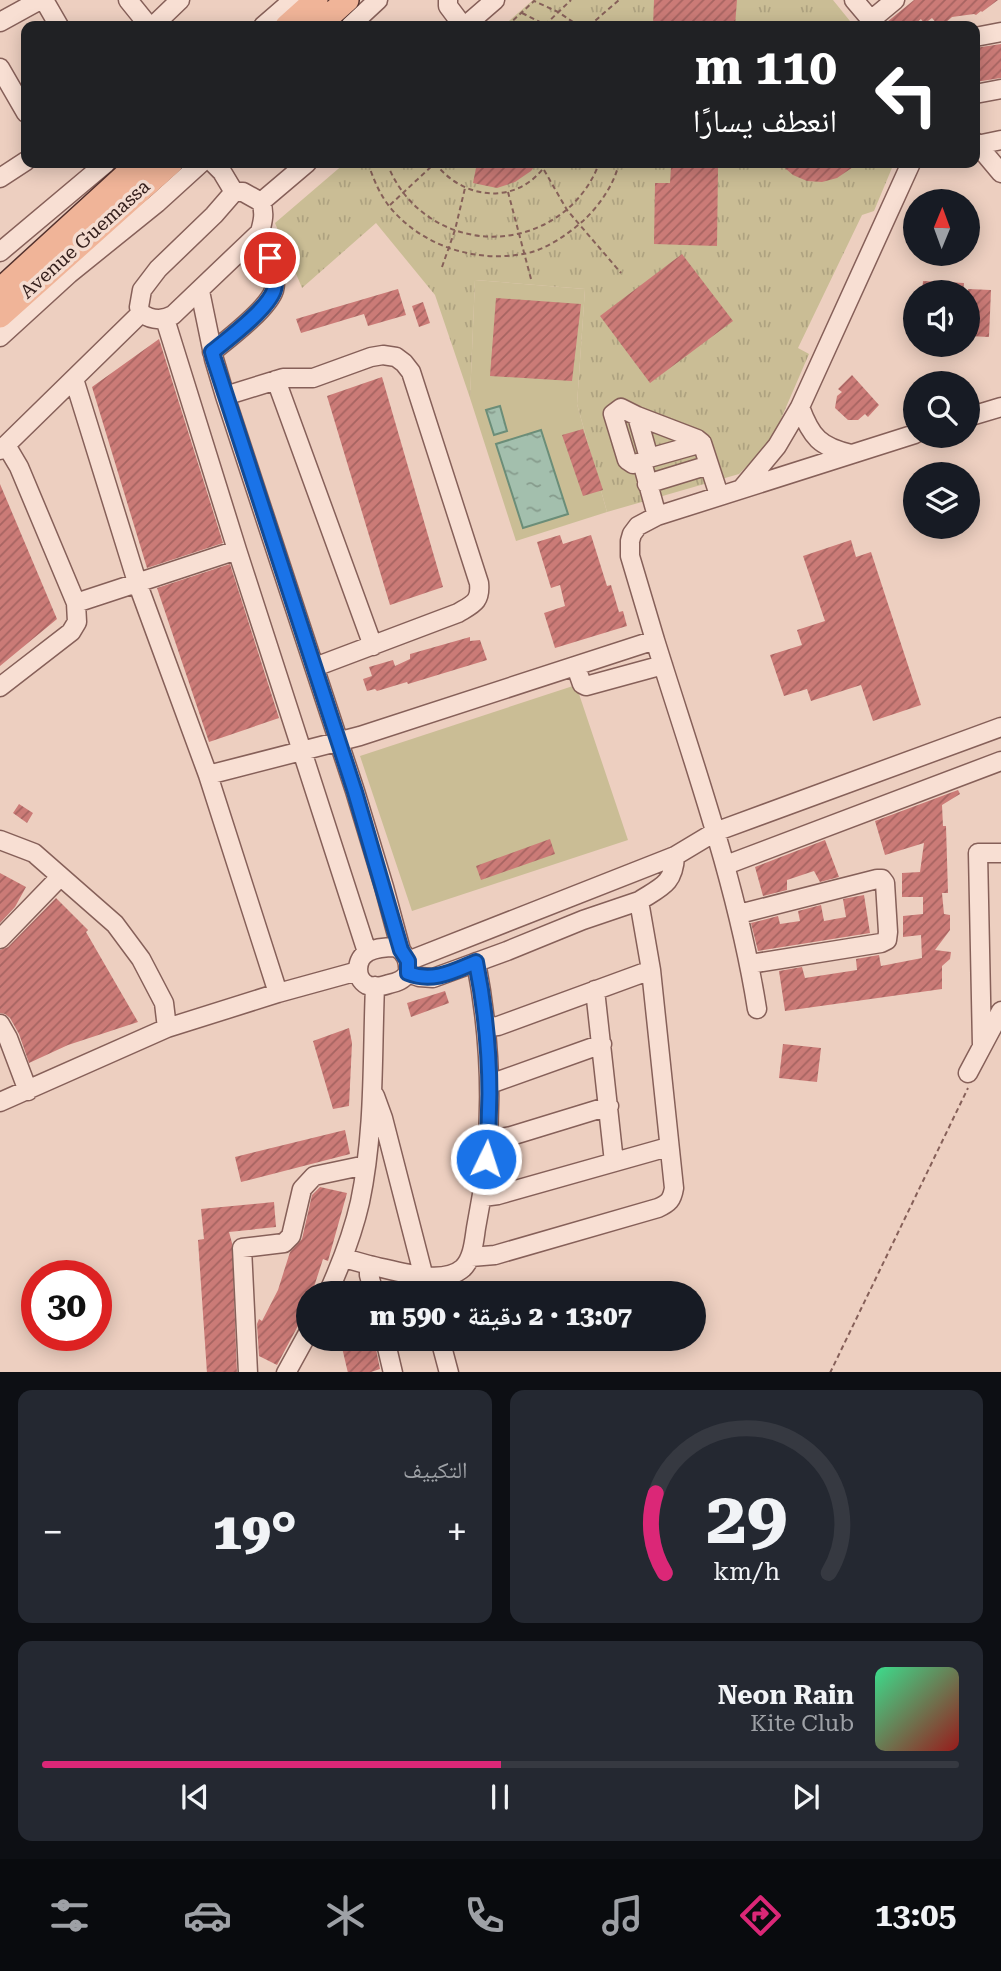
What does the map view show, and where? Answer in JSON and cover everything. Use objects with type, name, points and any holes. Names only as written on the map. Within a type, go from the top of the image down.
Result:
[{"type":"main road","points":[[293,21],[316,0]]},
{"type":"main road","points":[[324,21],[347,0]]},
{"type":"main road","name":"Avenue Guemassa","points":[[0,290],[134,168]]},
{"type":"main road","name":"Avenue Guemassa","points":[[0,316],[165,168]]},
{"type":"street","points":[[0,22],[42,0],[56,21]]},
{"type":"street","points":[[157,21],[180,0]]},
{"type":"street","points":[[269,21],[293,0]]},
{"type":"street","points":[[356,21],[379,0]]},
{"type":"street","points":[[448,0],[448,6],[460,21]]},
{"type":"street","points":[[470,21],[495,0]]},
{"type":"street","points":[[854,0],[872,21]]},
{"type":"street","points":[[876,21],[895,0]]},
{"type":"street","points":[[129,1],[147,21]]},
{"type":"street","points":[[129,1],[137,21]]},
{"type":"street","points":[[980,36],[1001,32]]},
{"type":"street","points":[[0,68],[19,80]]},
{"type":"street","points":[[980,93],[1001,89]]},
{"type":"street","points":[[980,143],[1001,141]]},
{"type":"street","points":[[980,148],[1001,173]]},
{"type":"street","points":[[0,178],[21,164]]},
{"type":"street","points":[[0,252],[100,168]]},
{"type":"street","points":[[0,337],[69,274],[196,168]]},
{"type":"street","points":[[220,168],[234,192]]},
{"type":"street","points":[[261,202],[301,168]]},
{"type":"street","points":[[742,488],[777,446],[800,407],[909,168]]},
{"type":"street","points":[[0,687],[71,632],[77,622],[75,603],[19,467],[3,447],[141,313],[142,290],[158,269],[234,192],[243,192],[261,202],[264,210],[260,232],[200,291],[165,319],[147,317],[141,313]]},
{"type":"street","points":[[212,352],[259,311],[274,289],[275,276],[260,232]]},
{"type":"street","points":[[200,291],[212,352],[225,396],[315,667],[406,961],[399,982],[375,986],[364,983],[359,977],[358,964],[367,952],[396,947],[406,961],[419,977],[433,978],[639,901],[669,882],[674,870],[674,856]]},
{"type":"street","points":[[165,319],[367,952]]},
{"type":"street","points":[[225,396],[276,380],[313,377],[383,355],[396,357],[411,372],[480,593],[477,600],[458,613],[315,667]]},
{"type":"street","points":[[75,379],[137,582],[208,775],[278,993]]},
{"type":"street","points":[[276,380],[373,646]]},
{"type":"street","points":[[800,407],[806,424],[820,443],[851,454]]},
{"type":"street","points":[[980,413],[1001,407]]},
{"type":"street","points":[[657,516],[647,484],[637,416],[702,443],[719,495]]},
{"type":"street","points":[[757,1009],[750,964],[726,865],[633,567],[629,548],[632,534],[638,526],[657,516],[903,438]]},
{"type":"street","points":[[645,460],[702,443]]},
{"type":"street","points":[[647,484],[709,465]]},
{"type":"street","points":[[75,603],[237,550]]},
{"type":"street","points":[[208,775],[360,736],[655,640]]},
{"type":"street","points":[[576,667],[582,684],[586,686],[663,665]]},
{"type":"street","points":[[406,961],[674,856],[715,832],[1001,727]]},
{"type":"street","points":[[726,865],[1001,761]]},
{"type":"street","points":[[0,839],[34,853],[116,924],[141,959],[164,1003],[167,1028]]},
{"type":"street","points":[[982,1046],[978,853],[1001,853]]},
{"type":"street","points":[[0,939],[60,877]]},
{"type":"street","points":[[739,914],[877,879],[882,879],[885,883],[887,940],[750,964]]},
{"type":"street","points":[[471,1257],[495,1255],[659,1208],[669,1203],[673,1197],[651,970],[639,901]]},
{"type":"street","points":[[432,1281],[463,1268],[471,1257],[483,1197],[490,1084],[487,1027],[476,962]]},
{"type":"street","points":[[487,1027],[498,1026],[651,970]]},
{"type":"street","points":[[0,1102],[167,1028],[358,971]]},
{"type":"street","points":[[333,1281],[344,1258],[366,1165],[373,1089],[375,986]]},
{"type":"street","points":[[595,990],[614,1162]]},
{"type":"street","points":[[969,1079],[982,1046],[1001,1011]]},
{"type":"street","points":[[0,1024],[28,1091]]},
{"type":"street","points":[[490,1084],[602,1044]]},
{"type":"street","points":[[373,1089],[425,1281]]},
{"type":"street","points":[[488,1140],[511,1136],[609,1106]]},
{"type":"street","points":[[483,1197],[668,1147]]},
{"type":"street","points":[[248,1372],[242,1248],[284,1243],[291,1236],[302,1189],[314,1176],[366,1165]]},
{"type":"street","points":[[344,1258],[415,1281]]},
{"type":"street","points":[[369,1265],[371,1281]]},
{"type":"street","points":[[287,1372],[298,1351]]},
{"type":"street","points":[[388,1351],[393,1372]]},
{"type":"street","points":[[443,1351],[449,1372]]},
{"type":"path","points":[[550,21],[571,0]]},
{"type":"path","points":[[595,21],[619,0]]},
{"type":"path","points":[[512,21],[534,1],[572,21]]},
{"type":"path","points":[[521,12],[539,21]]},
{"type":"path","points":[[370,168],[389,206],[413,229],[439,245],[468,254],[499,256],[525,254],[549,244],[578,225],[607,192],[617,168]]},
{"type":"path","points":[[389,168],[409,201],[432,220],[455,230],[486,237],[519,234],[556,219],[586,188],[596,168]]},
{"type":"path","points":[[389,206],[430,168]]},
{"type":"path","points":[[440,168],[454,182],[465,188],[494,194],[521,187],[544,169],[578,225],[621,273]]},
{"type":"path","points":[[442,267],[455,230],[465,188]]},
{"type":"path","points":[[508,192],[531,279]]},
{"type":"path","points":[[830,1372],[969,1079]]},
{"type":"green space","points":[[533,0],[833,0],[850,21],[509,21]]},
{"type":"green space","points":[[339,168],[892,168],[874,211],[862,215],[798,348],[809,354],[771,442],[739,474],[607,512],[577,404],[585,289],[475,280],[470,398],[435,295],[376,223],[302,288],[275,223]]},
{"type":"green space","points":[[475,280],[585,289],[577,404],[607,512],[516,541],[470,398]]},
{"type":"green space","points":[[576,685],[628,840],[412,911],[360,756]]},
{"type":"water","points":[[500,406],[507,431],[494,435],[486,410]]},
{"type":"water","points":[[541,430],[568,514],[523,528],[496,444]]},
{"type":"building","points":[[654,0],[737,0],[735,21],[653,21]]},
{"type":"building","points":[[914,0],[998,0],[976,15],[952,17],[947,21],[935,21],[932,18],[928,21],[888,21]]},
{"type":"building","points":[[1001,44],[1001,78],[980,81],[980,47]]},
{"type":"building","points":[[476,168],[533,168],[515,182],[497,188],[473,183]]},
{"type":"building","points":[[671,168],[718,168],[717,246],[654,244],[655,183],[670,183]]},
{"type":"building","points":[[785,168],[852,168],[837,178],[822,182],[807,181]]},
{"type":"building","points":[[682,254],[733,321],[650,383],[600,316]]},
{"type":"building","points":[[398,289],[406,315],[368,326],[364,314],[301,333],[296,319]]},
{"type":"building","points":[[980,290],[991,290],[989,337],[980,337]]},
{"type":"building","points":[[496,298],[581,304],[572,381],[490,376]]},
{"type":"building","points":[[423,302],[430,323],[419,327],[412,306]]},
{"type":"building","points":[[159,339],[223,543],[147,568],[92,387]]},
{"type":"building","points":[[852,375],[879,405],[868,417],[865,414],[858,420],[848,420],[835,408],[837,396],[842,392],[838,389]]},
{"type":"building","points":[[382,377],[443,587],[390,605],[327,396]]},
{"type":"building","points":[[583,429],[603,490],[583,496],[562,435]]},
{"type":"building","points":[[0,484],[57,619],[0,666]]},
{"type":"building","points":[[560,535],[563,544],[591,535],[607,586],[611,585],[619,612],[623,611],[627,626],[555,648],[544,613],[565,606],[560,585],[551,588],[537,542]]},
{"type":"building","points":[[851,540],[856,557],[871,552],[921,705],[873,721],[861,685],[811,701],[807,689],[784,696],[770,655],[802,645],[797,630],[825,621],[803,556]]},
{"type":"building","points":[[230,564],[279,718],[209,742],[157,588]]},
{"type":"building","points":[[470,637],[470,641],[480,640],[487,660],[408,684],[407,682],[377,691],[367,691],[363,679],[372,676],[369,667],[393,660],[395,666],[410,659],[410,654]]},
{"type":"building","points":[[958,790],[960,794],[942,805],[943,826],[946,826],[948,893],[942,893],[944,914],[950,915],[950,930],[935,950],[951,952],[950,959],[942,966],[942,989],[785,1011],[779,971],[802,967],[805,978],[857,970],[856,959],[879,955],[881,966],[922,958],[921,935],[903,937],[903,916],[923,914],[923,897],[902,897],[902,873],[920,872],[924,843],[885,855],[875,821]]},
{"type":"building","points":[[19,804],[33,813],[27,823],[13,813]]},
{"type":"building","points":[[550,839],[555,854],[481,880],[476,866]]},
{"type":"building","points":[[825,840],[839,877],[820,882],[814,871],[787,880],[787,890],[763,896],[755,867]]},
{"type":"building","points":[[0,873],[26,887],[15,907],[0,923]]},
{"type":"building","points":[[864,895],[870,933],[758,951],[751,923],[778,916],[780,924],[800,921],[798,911],[821,905],[824,921],[846,917],[843,899]]},
{"type":"building","points":[[56,898],[88,930],[86,932],[138,1022],[68,1045],[29,1063],[10,1018],[0,1013],[0,950],[8,947]]},
{"type":"building","points":[[445,991],[449,1003],[411,1017],[407,1003]]},
{"type":"building","points":[[349,1028],[352,1043],[349,1106],[333,1109],[313,1041]]},
{"type":"building","points":[[783,1044],[821,1048],[817,1082],[779,1078]]},
{"type":"building","points":[[345,1130],[350,1154],[241,1182],[235,1157]]},
{"type":"building","points":[[320,1187],[347,1193],[328,1261],[323,1259],[316,1281],[296,1281],[296,1329],[277,1365],[259,1356],[257,1324],[259,1319],[262,1321],[278,1290],[290,1252],[302,1239],[312,1195]]},
{"type":"building","points":[[274,1202],[276,1227],[229,1232],[232,1243],[237,1372],[207,1372],[198,1240],[204,1239],[201,1209]]},
{"type":"building","points":[[343,1351],[376,1351],[380,1369],[371,1372],[348,1372]]},
{"type":"route","points":[[270,258],[275,276],[270,297],[259,311],[212,352],[355,792],[401,950],[408,961],[408,973],[433,978],[476,962],[487,1027],[490,1084],[486,1159]]}]
